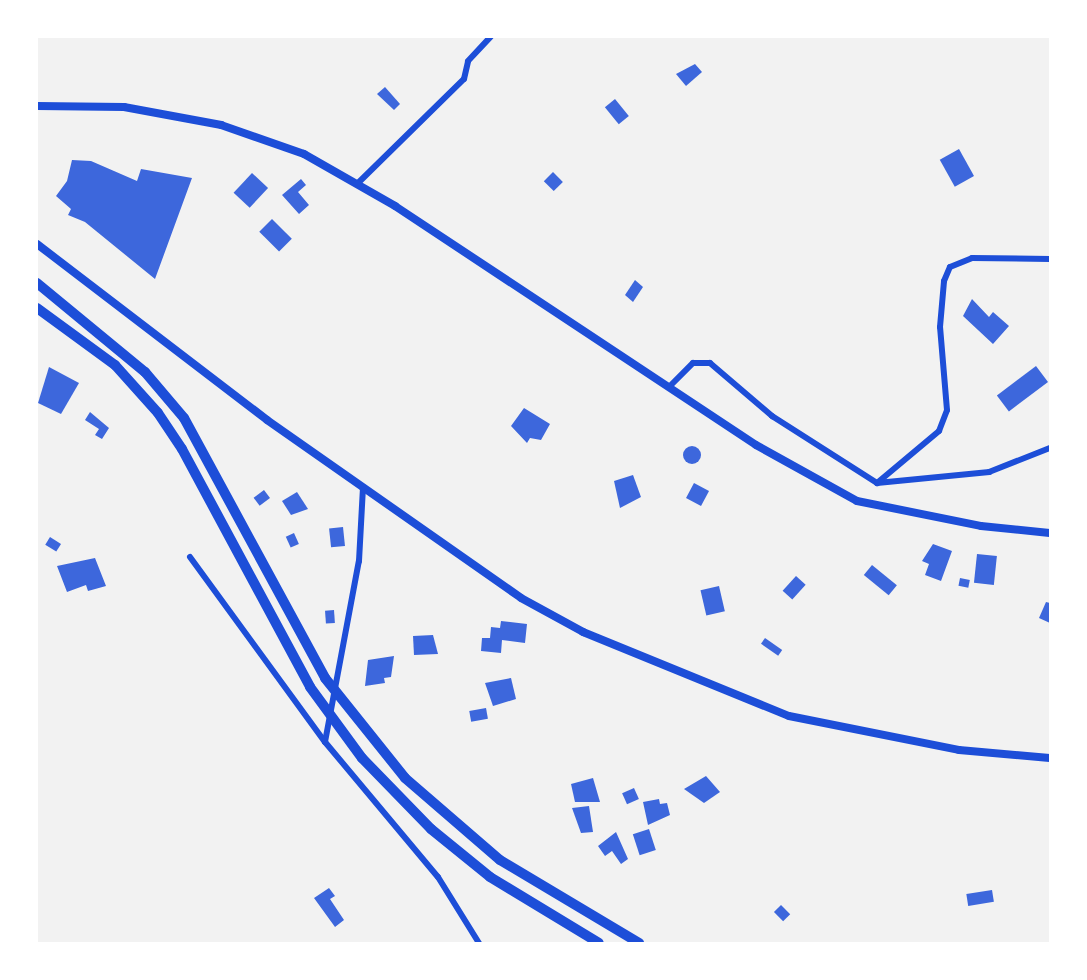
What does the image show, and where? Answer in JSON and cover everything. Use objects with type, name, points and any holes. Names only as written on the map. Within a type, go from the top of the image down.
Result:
[{"type":"highway","points":[[37,283],[145,372],[184,418],[325,678],[405,778],[447,819],[499,860],[639,943]]},
{"type":"highway","points":[[37,308],[115,365],[158,413],[182,449],[310,687],[362,758],[431,829],[490,877],[599,943]]},
{"type":"street","points":[[357,184],[464,79],[468,61],[490,37]]},
{"type":"street","points":[[37,112],[54,104]]},
{"type":"street","points":[[37,106],[54,104],[124,107],[221,125],[303,154],[357,184],[756,444],[857,500],[981,526],[1050,533]]},
{"type":"street","points":[[37,244],[267,420],[521,598],[583,632],[789,716],[959,750],[1050,758]]},
{"type":"street","points":[[877,483],[939,431],[947,410],[940,327],[944,281],[950,267],[972,258],[1050,258]]},
{"type":"street","points":[[669,387],[693,363],[710,363],[772,416],[877,483],[989,472],[1050,448]]},
{"type":"street","points":[[325,742],[359,561],[363,487]]},
{"type":"street","points":[[190,557],[325,742],[438,877],[478,943]]},
{"type":"building","points":[[695,64],[702,72],[686,86],[676,74]]},
{"type":"building","points":[[385,87],[400,104],[394,110],[377,94]]},
{"type":"building","points":[[615,99],[629,116],[619,124],[605,107]]},
{"type":"building","points":[[959,149],[974,176],[955,187],[940,160]]},
{"type":"building","points":[[72,160],[91,161],[137,181],[141,169],[192,178],[155,279],[85,222],[68,215],[71,209],[56,196],[67,181]]},
{"type":"building","points":[[553,172],[563,182],[554,191],[544,181]]},
{"type":"building","points":[[252,173],[268,188],[250,208],[234,193]]},
{"type":"building","points":[[301,179],[306,185],[298,192],[309,205],[299,214],[282,195]]},
{"type":"building","points":[[272,219],[292,239],[279,252],[259,232]]},
{"type":"building","points":[[635,280],[643,287],[633,302],[625,295]]},
{"type":"building","points":[[972,299],[989,317],[993,312],[1009,326],[993,344],[963,316]]},
{"type":"building","points":[[1036,366],[1048,382],[1009,411],[997,395]]},
{"type":"building","points":[[49,367],[79,383],[61,414],[38,403]]},
{"type":"building","points":[[524,408],[550,424],[541,440],[530,438],[527,443],[511,426]]},
{"type":"building","points":[[90,412],[109,428],[102,439],[95,435],[99,429],[85,420]]},
{"type":"building","points":[[692,446],[698,449],[701,455],[698,461],[692,464],[686,461],[683,455],[686,449]]},
{"type":"building","points":[[633,475],[641,497],[620,508],[614,481]]},
{"type":"building","points":[[694,483],[709,491],[701,506],[686,498]]},
{"type":"building","points":[[264,490],[270,498],[260,506],[254,498]]},
{"type":"building","points":[[297,492],[308,509],[291,515],[282,501]]},
{"type":"building","points":[[343,527],[345,546],[331,547],[329,528]]},
{"type":"building","points":[[294,533],[299,544],[291,548],[286,537]]},
{"type":"building","points":[[50,537],[61,544],[56,552],[45,545]]},
{"type":"building","points":[[933,544],[952,551],[941,581],[925,575],[929,564],[922,561]]},
{"type":"building","points":[[977,554],[997,556],[994,585],[974,583]]},
{"type":"building","points":[[95,558],[106,586],[88,591],[86,585],[67,592],[57,566]]},
{"type":"building","points":[[872,565],[897,585],[889,595],[864,575]]},
{"type":"building","points":[[796,576],[806,585],[792,600],[783,591]]},
{"type":"building","points":[[960,578],[970,580],[968,588],[958,586]]},
{"type":"building","points":[[719,586],[725,611],[706,616],[700,590]]},
{"type":"building","points":[[1046,602],[1050,603],[1050,623],[1039,618]]},
{"type":"building","points":[[334,610],[335,623],[326,624],[325,611]]},
{"type":"building","points":[[501,621],[527,624],[525,643],[502,640],[501,653],[481,651],[482,638],[490,638],[491,627],[500,628]]},
{"type":"building","points":[[433,635],[438,654],[414,655],[413,636]]},
{"type":"building","points":[[765,638],[782,650],[778,656],[761,644]]},
{"type":"building","points":[[394,656],[391,677],[384,678],[385,683],[365,686],[368,660]]},
{"type":"building","points":[[511,678],[516,699],[493,706],[485,683]]},
{"type":"building","points":[[486,708],[488,719],[471,722],[469,711]]},
{"type":"building","points":[[706,776],[720,792],[704,803],[684,789]]},
{"type":"building","points":[[593,778],[600,802],[575,802],[571,784]]},
{"type":"building","points":[[634,788],[639,799],[627,804],[622,793]]},
{"type":"building","points":[[659,799],[660,804],[667,803],[670,815],[648,825],[643,802]]},
{"type":"building","points":[[589,806],[593,832],[581,833],[572,808]]},
{"type":"building","points":[[649,829],[656,850],[640,855],[633,834]]},
{"type":"building","points":[[616,832],[628,859],[621,864],[612,851],[605,856],[598,846]]},
{"type":"building","points":[[329,888],[335,896],[330,899],[344,920],[335,927],[314,898]]},
{"type":"building","points":[[992,890],[994,902],[968,906],[966,894]]},
{"type":"building","points":[[781,905],[790,914],[783,921],[774,912]]}]
